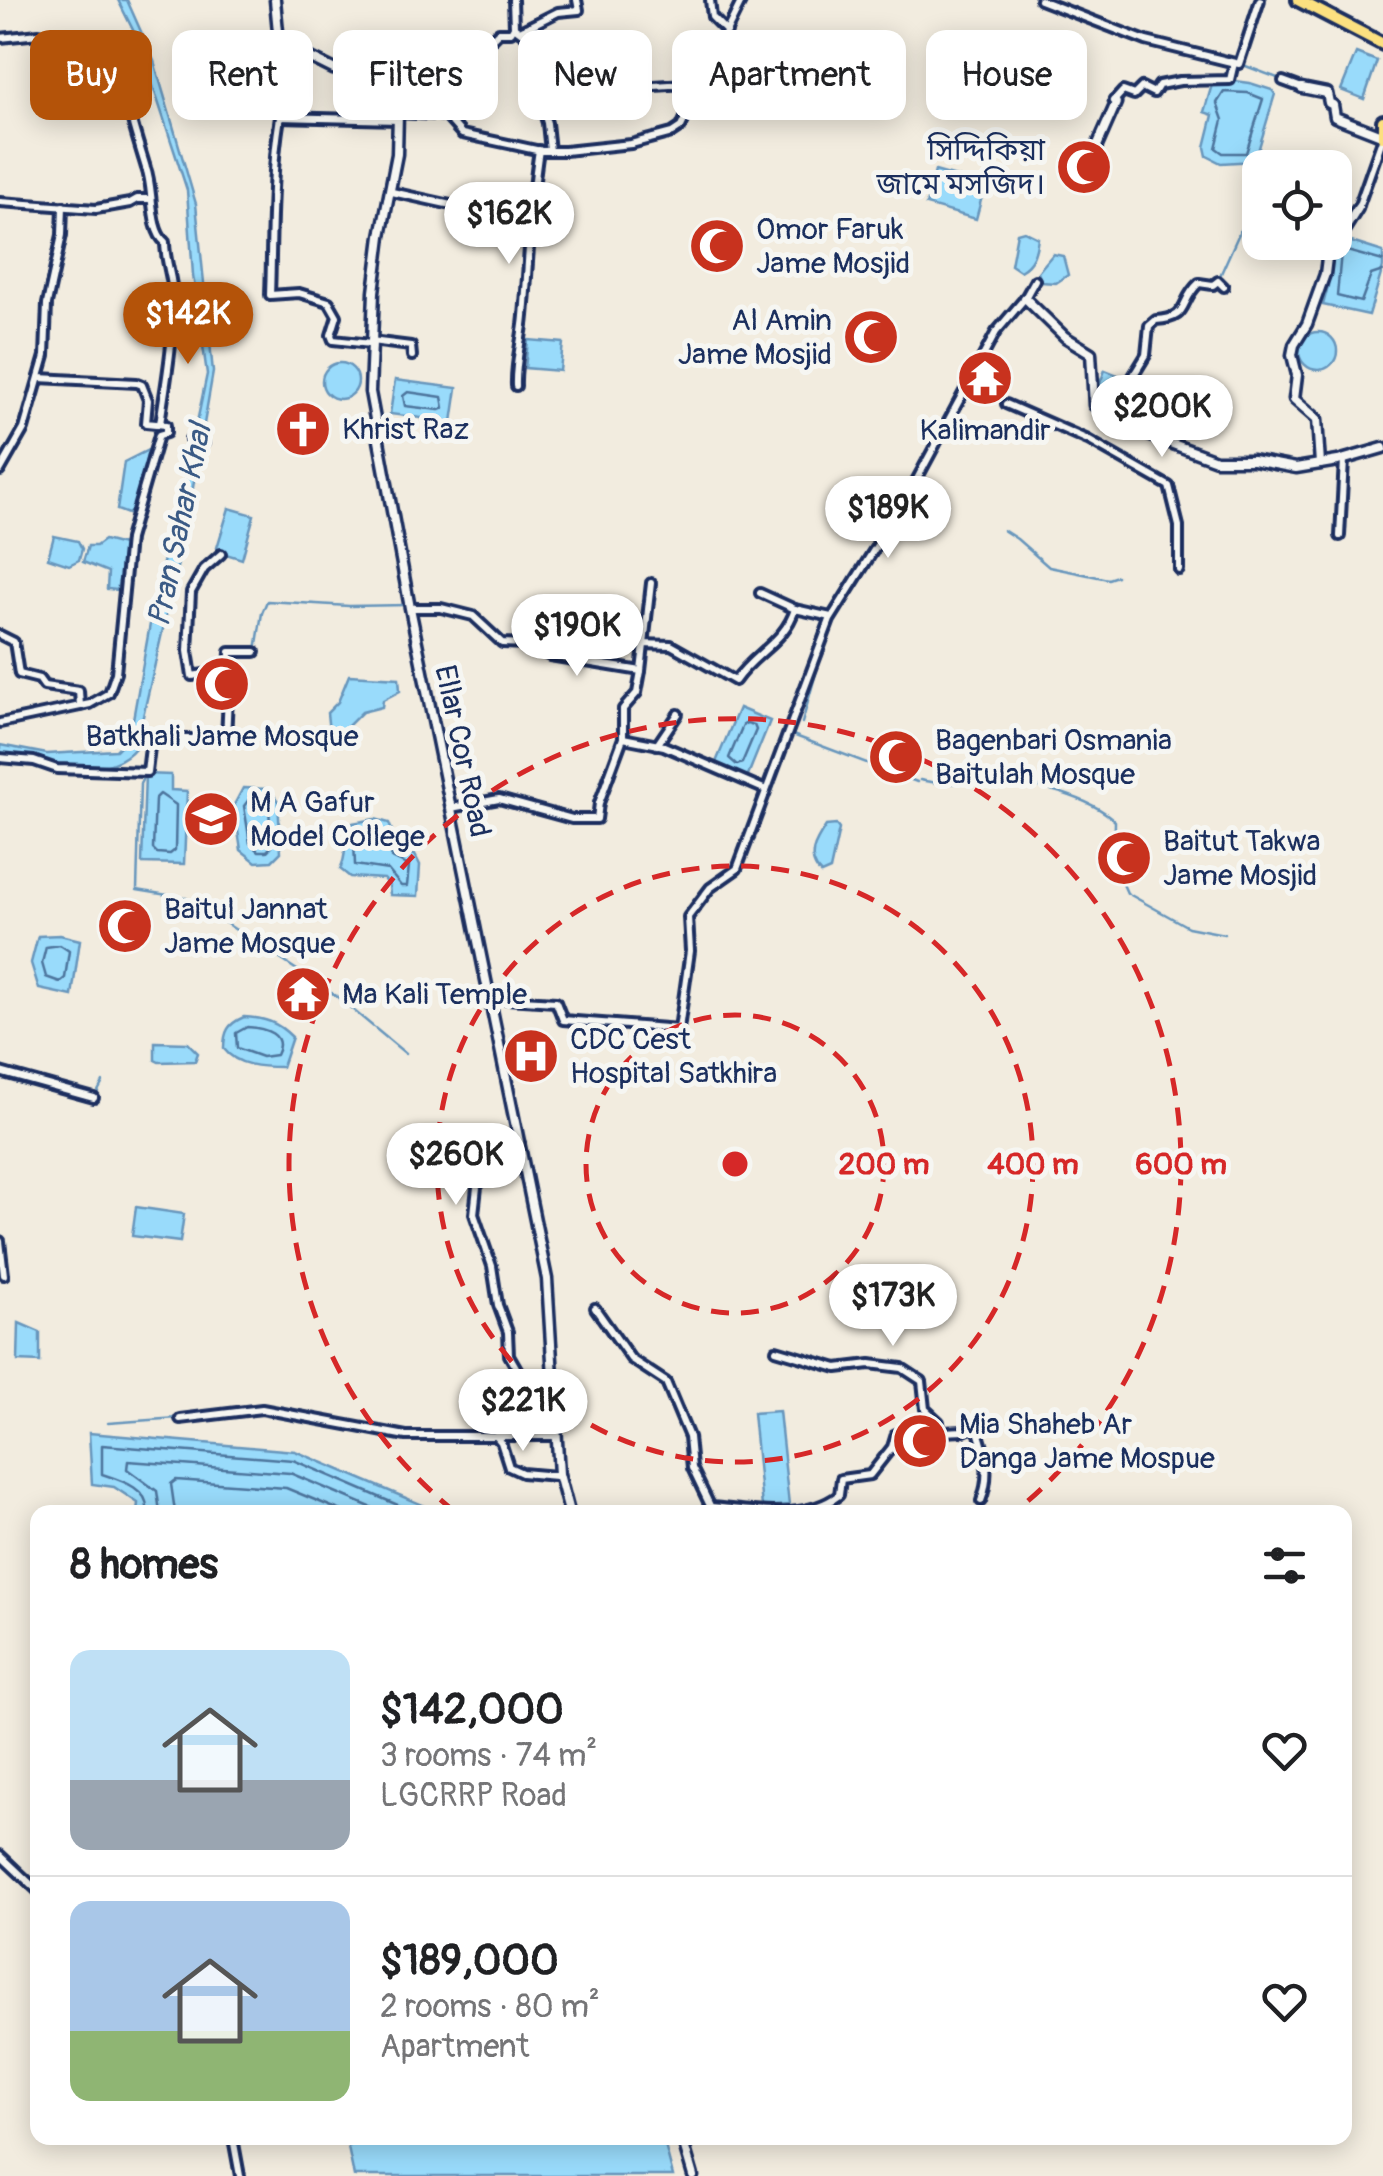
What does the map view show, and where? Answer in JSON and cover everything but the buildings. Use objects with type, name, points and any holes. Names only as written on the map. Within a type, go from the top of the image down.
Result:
[{"type":"main road","points":[[275,0],[277,30]]},
{"type":"main road","points":[[1298,0],[1383,44]]},
{"type":"main road","points":[[1302,88],[1326,92],[1329,103],[1334,105],[1334,117],[1382,136],[1383,120]]},
{"type":"main road","points":[[1088,178],[1104,127],[1113,116],[1114,102]]},
{"type":"main road","name":"Ellar Cor Road","points":[[398,120],[371,342],[373,409],[547,1279],[559,1474],[567,1505]]},
{"type":"main road","points":[[1352,218],[1358,208]]},
{"type":"main road","points":[[1320,464],[1318,419],[1294,399],[1297,375],[1292,355],[1328,260]]},
{"type":"main road","points":[[1026,298],[1065,338],[1091,354],[1094,405],[1135,430],[1216,460],[1253,460],[1296,468],[1383,448]]},
{"type":"main road","points":[[684,2145],[693,2176]]},
{"type":"street","points":[[513,0],[517,29],[532,41],[534,80],[547,123],[550,152]]},
{"type":"street","points":[[498,34],[558,12],[579,10],[578,0]]},
{"type":"street","points":[[710,0],[712,17],[725,30]]},
{"type":"street","points":[[728,30],[742,0]]},
{"type":"street","points":[[1040,0],[1146,41],[1239,64],[1260,0]]},
{"type":"street","points":[[0,38],[39,34],[83,46],[100,57],[110,76],[125,83],[160,237],[166,242],[164,261],[173,290],[172,356],[160,424]]},
{"type":"street","points":[[1114,102],[1123,90],[1134,96],[1142,88],[1154,94],[1159,85],[1180,81],[1230,80],[1234,63]]},
{"type":"street","points":[[1283,80],[1302,88]]},
{"type":"street","points":[[280,120],[270,294],[299,293],[329,302],[337,316],[333,340],[411,346],[412,356]]},
{"type":"street","points":[[450,120],[462,134],[550,152],[631,144],[672,133],[682,128],[685,120]]},
{"type":"street","points":[[1358,208],[1382,136]]},
{"type":"street","points":[[516,386],[539,150]]},
{"type":"street","points":[[392,192],[451,205],[531,211]]},
{"type":"street","points":[[0,202],[96,210],[151,198]]},
{"type":"street","points":[[0,470],[24,429],[45,356],[47,304],[64,206]]},
{"type":"street","points":[[490,998],[556,1002],[563,1020],[679,1028],[690,951],[688,918],[710,888],[737,869],[831,617],[909,494],[996,332],[1026,298],[1035,280]]},
{"type":"street","points":[[1118,417],[1132,378],[1146,355],[1149,326],[1156,320],[1171,320],[1180,314],[1196,284],[1221,284]]},
{"type":"street","points":[[0,723],[104,698],[114,679],[129,539],[159,435],[166,433],[166,425],[146,423],[148,400],[142,385],[39,378]]},
{"type":"street","points":[[1006,404],[1088,440],[1169,486],[1178,526],[1180,570]]},
{"type":"street","points":[[190,440],[204,443]]},
{"type":"street","points":[[1340,536],[1344,460]]},
{"type":"street","points":[[221,554],[204,569],[190,592],[188,650],[192,676],[229,670]]},
{"type":"street","points":[[452,808],[499,799],[572,819],[597,819],[623,738],[624,709],[637,693],[651,583]]},
{"type":"street","points":[[760,593],[796,609],[831,617]]},
{"type":"street","points":[[410,608],[440,608],[473,616],[502,643],[527,644],[550,656],[641,671]]},
{"type":"street","points":[[642,644],[670,645],[735,681],[765,648],[775,644],[796,609]]},
{"type":"street","points":[[0,634],[14,642],[19,674],[38,679],[44,686],[79,690],[80,706]]},
{"type":"street","points":[[0,758],[34,761],[49,767],[147,772],[151,739],[226,739],[230,652],[255,652]]},
{"type":"street","points":[[656,746],[678,714]]},
{"type":"street","points":[[623,738],[656,746],[766,790]]},
{"type":"street","points":[[0,1072],[94,1098]]},
{"type":"street","points":[[520,1144],[501,1149],[477,1187],[474,1214],[492,1266],[498,1306],[508,1332],[509,1355],[524,1381],[554,1400]]},
{"type":"street","points":[[0,1241],[4,1275]]},
{"type":"street","points":[[595,1308],[631,1359],[666,1382],[688,1437],[692,1468],[709,1505]]},
{"type":"street","points":[[776,1350],[837,1368],[870,1364],[902,1368],[922,1381],[925,1409],[939,1422],[940,1432]]},
{"type":"street","points":[[180,1419],[262,1409],[406,1436],[556,1436]]},
{"type":"street","points":[[827,1505],[840,1496],[841,1479],[870,1475],[892,1447],[896,1434],[964,1431],[976,1426],[986,1453],[986,1486],[981,1501]]},
{"type":"street","points":[[496,1436],[509,1467],[522,1473],[556,1476]]},
{"type":"street","points":[[0,1855],[30,1883]]},
{"type":"street","points":[[233,2145],[240,2176]]},
{"type":"water","points":[[118,0],[127,0],[140,30],[133,30]]},
{"type":"water","points":[[1356,53],[1377,61],[1364,99],[1341,90]]},
{"type":"water","name":"Pran Sahar Khal","points":[[152,56],[196,204],[213,372],[186,528],[136,747],[108,765],[90,768],[0,757],[0,745],[47,754],[116,750],[130,736],[157,585],[184,485],[207,374],[193,275],[187,190],[152,83]]},
{"type":"water","points":[[1214,78],[1250,83],[1275,94],[1258,150],[1242,150],[1242,162],[1221,163],[1207,156],[1205,147],[1213,115],[1204,112]]},
{"type":"water","points":[[935,171],[985,185],[976,219],[926,205]]},
{"type":"water","points":[[1024,231],[1038,238],[1033,257],[1020,271],[1011,265],[1017,233]]},
{"type":"water","points":[[1352,242],[1383,252],[1383,267],[1369,315],[1323,305],[1329,260],[1352,260]]},
{"type":"water","points":[[1053,254],[1063,256],[1068,275],[1056,283],[1041,282],[1038,272]]},
{"type":"water","points":[[1318,332],[1331,338],[1337,351],[1331,364],[1318,370],[1305,364],[1299,351],[1305,338]]},
{"type":"water","points":[[528,340],[563,343],[560,371],[525,368]]},
{"type":"water","points":[[340,363],[353,368],[358,381],[353,394],[340,399],[327,394],[322,381],[327,368]]},
{"type":"water","points":[[1105,370],[1125,378],[1113,409],[1093,402]]},
{"type":"water","points":[[395,380],[457,388],[452,422],[390,414]]},
{"type":"water","points":[[148,450],[136,508],[128,514],[117,510],[124,462]]},
{"type":"water","points":[[229,508],[254,515],[242,559],[216,551]]},
{"type":"water","points":[[54,536],[78,541],[82,549],[79,560],[69,565],[48,558]]},
{"type":"water","points":[[104,540],[123,545],[117,590],[107,589],[108,572],[83,562],[88,546]]},
{"type":"water","points":[[349,675],[399,678],[400,691],[383,700],[382,707],[362,712],[342,732],[329,732],[327,713],[338,702]]},
{"type":"water","points":[[739,708],[770,721],[746,780],[714,767]]},
{"type":"water","points":[[145,774],[171,775],[171,790],[187,791],[184,864],[142,863]]},
{"type":"water","points":[[243,788],[269,789],[278,801],[281,852],[272,861],[256,862],[241,850],[234,805]]},
{"type":"water","points":[[375,819],[389,823],[400,852],[415,855],[420,865],[418,896],[390,895],[384,879],[350,877],[340,869],[353,823]]},
{"type":"water","points":[[836,825],[839,829],[830,870],[821,874],[813,862],[813,850],[826,826]]},
{"type":"water","points":[[60,935],[80,940],[72,996],[39,989],[31,963],[38,936]]},
{"type":"water","points":[[244,1017],[270,1022],[292,1037],[282,1067],[243,1062],[224,1049],[228,1029]]},
{"type":"water","points":[[155,1042],[188,1043],[198,1053],[195,1061],[159,1062],[155,1060]]},
{"type":"water","points":[[136,1207],[184,1214],[180,1242],[132,1236]]},
{"type":"water","points":[[19,1323],[40,1332],[40,1362],[18,1361]]},
{"type":"water","points":[[779,1411],[789,1505],[762,1505],[753,1413]]},
{"type":"water","points":[[89,1433],[295,1451],[422,1505],[138,1505],[114,1487],[92,1484]]},
{"type":"water","points":[[347,2145],[665,2145],[673,2176],[354,2176]]},
{"type":"waterway","points":[[1243,65],[1283,80]]},
{"type":"waterway","points":[[276,196],[277,174]]},
{"type":"waterway","points":[[1219,278],[1242,227]]},
{"type":"waterway","points":[[973,381],[982,365]]},
{"type":"waterway","points":[[872,558],[895,523]]},
{"type":"waterway","points":[[1003,530],[1049,567],[1108,579],[1117,576]]},
{"type":"waterway","points":[[829,631],[858,582]]},
{"type":"waterway","points":[[256,650],[267,601],[408,605]]},
{"type":"waterway","points":[[802,723],[823,648]]},
{"type":"waterway","points":[[790,734],[917,782]]},
{"type":"waterway","points":[[139,739],[147,738],[147,751]]},
{"type":"waterway","points":[[145,774],[140,784],[137,890],[195,903],[335,995],[406,1054]]},
{"type":"waterway","points":[[920,780],[1027,784],[1092,805],[1115,821],[1114,864],[1127,893],[1188,927],[1224,934]]},
{"type":"waterway","points":[[96,1095],[103,1082]]},
{"type":"waterway","points":[[108,1423],[178,1418]]},
{"type":"place","name":"সিদ্দিকিয়া জামে মসজিদ।","points":[[1084,167]]},
{"type":"place","name":"Omor Faruk Jame Mosjid","points":[[717,246]]},
{"type":"place","name":"Al Amin Jame Mosjid","points":[[871,337]]},
{"type":"place","name":"Kalimandir","points":[[985,378]]},
{"type":"place","name":"Khrist Raz","points":[[303,429]]},
{"type":"place","name":"Batkhali Jame Mosque","points":[[222,684]]},
{"type":"place","name":"Bagenbari Osmania Baitulah Mosque","points":[[896,757]]},
{"type":"place","name":"M A Gafur Model College","points":[[211,819]]},
{"type":"place","name":"Baitut Takwa Jame Mosjid","points":[[1124,858]]},
{"type":"place","name":"Baitul Jannat Jame Mosque","points":[[125,926]]},
{"type":"place","name":"Ma Kali Temple","points":[[303,994]]},
{"type":"place","name":"CDC Cest Hospital Satkhira","points":[[531,1056]]},
{"type":"place","name":"Mia Shaheb Ar Danga Jame Mospue","points":[[920,1441]]}]
